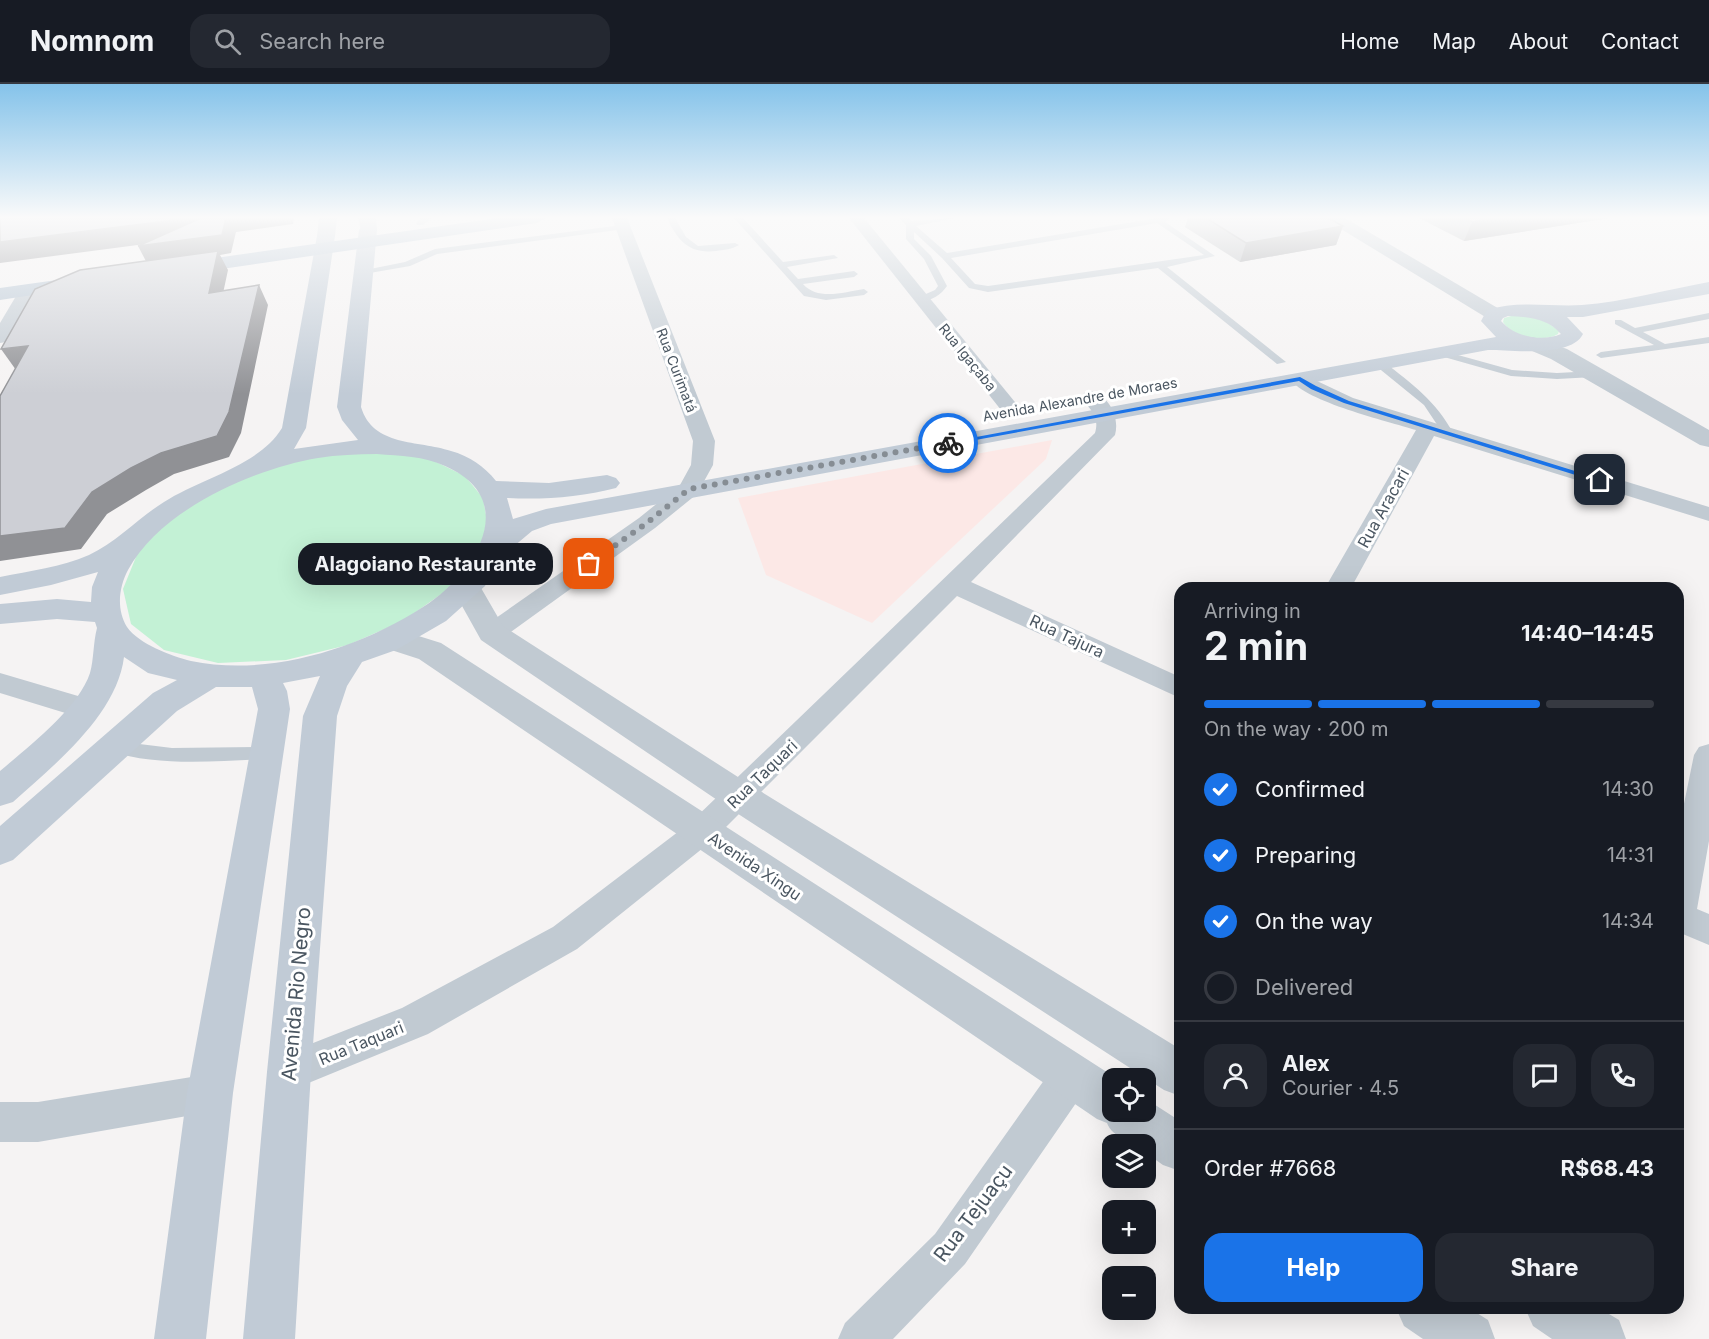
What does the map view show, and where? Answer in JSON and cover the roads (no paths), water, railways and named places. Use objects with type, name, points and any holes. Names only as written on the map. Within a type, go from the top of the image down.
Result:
[{"type":"main road","points":[[0,282],[74,277]]},
{"type":"main road","points":[[0,294],[88,277]]},
{"type":"main road","points":[[259,465],[284,445],[294,428],[319,277]]},
{"type":"main road","points":[[363,277],[349,407],[352,420],[362,432],[384,446]]},
{"type":"main road","points":[[1526,311],[1583,311],[1709,288]]},
{"type":"main road","points":[[1526,311],[1552,318],[1568,328],[1571,334],[1626,326],[1709,305]]},
{"type":"main road","name":"Avenida Alexandre de Moraes","points":[[684,479],[721,462],[1012,411],[1099,406],[1281,362],[1468,330],[1506,310],[1526,311]]},
{"type":"main road","points":[[1492,318],[1500,331],[1508,336],[1532,343]]},
{"type":"main road","name":"Avenida Alexandre de Moraes","points":[[494,550],[522,525],[684,479],[1099,406],[1300,379],[1488,344],[1557,344],[1570,338],[1571,334]]},
{"type":"main road","points":[[0,586],[38,579],[99,561],[136,538],[179,504],[212,484],[259,465],[302,453],[344,447],[384,446],[430,452],[466,466],[491,488],[500,506],[500,527],[494,550],[467,588],[435,614],[393,639],[349,657],[305,669],[262,676],[210,676],[165,668],[132,652],[109,621],[57,609],[0,614]]},
{"type":"main road","points":[[491,488],[520,492],[573,489],[631,478]]},
{"type":"main road","points":[[0,792],[41,758],[85,708],[105,677],[109,621],[107,588],[117,563],[136,538]]},
{"type":"main road","name":"Avenida Rio Negro","points":[[269,1339],[289,1072],[320,716],[331,686],[349,657]]},
{"type":"main road","points":[[0,849],[165,702],[210,676]]},
{"type":"main road","points":[[180,1339],[210,1093],[274,709],[271,692],[262,676]]},
{"type":"street","name":"Rua Curimatá","points":[[642,277],[704,441],[721,462]]},
{"type":"street","name":"Rua Igaçaba","points":[[903,277],[1012,411]]},
{"type":"street","points":[[1426,277],[1492,318]]},
{"type":"street","points":[[1466,277],[1526,311]]},
{"type":"street","points":[[0,338],[28,290]]},
{"type":"street","points":[[1571,334],[1597,365],[1709,440]]},
{"type":"street","points":[[1532,343],[1597,365],[1709,418]]},
{"type":"street","points":[[1300,379],[1346,402],[1709,514]]},
{"type":"street","name":"Rua Taquari","points":[[289,1072],[415,1021],[565,938],[702,831],[1106,435],[1109,424],[1099,406]]},
{"type":"street","name":"Rua Aracari","points":[[1342,582],[1438,430]]},
{"type":"street","points":[[492,633],[647,523],[684,479]]},
{"type":"street","name":"Rua Tajura","points":[[953,584],[1174,685]]},
{"type":"street","points":[[467,588],[492,633],[740,796],[1174,1070]]},
{"type":"street","name":"Avenida Xingu","points":[[393,639],[430,651],[1102,1097]]},
{"type":"street","points":[[0,683],[85,708]]},
{"type":"street","points":[[1684,889],[1709,755]]},
{"type":"street","points":[[1684,918],[1709,930]]},
{"type":"street","name":"Rua Tejuaçu","points":[[861,1339],[950,1249],[1071,1076]]},
{"type":"street","points":[[0,1122],[38,1122],[210,1093]]},
{"type":"street","points":[[1140,1122],[1174,1144]]},
{"type":"street","points":[[1431,1314],[1469,1339]]},
{"type":"street","points":[[1560,1314],[1600,1339]]},
{"type":"lane","points":[[792,277],[807,294],[815,297],[864,292]]},
{"type":"lane","points":[[797,282],[831,277]]},
{"type":"lane","points":[[922,300],[938,292],[943,286],[938,277]]},
{"type":"lane","points":[[964,277],[972,286],[980,289],[1077,277]]},
{"type":"lane","points":[[1173,277],[1281,362]]},
{"type":"lane","points":[[1626,326],[1709,316]]},
{"type":"lane","points":[[1626,326],[1664,346]]},
{"type":"lane","points":[[1440,353],[1511,373],[1557,376],[1664,346],[1709,340]]},
{"type":"lane","points":[[1380,364],[1432,406],[1442,419],[1438,430]]},
{"type":"lane","points":[[115,747],[150,754],[186,756],[266,753]]},
{"type":"place","name":"Alagoiano Restaurante","points":[[589,564]]}]
